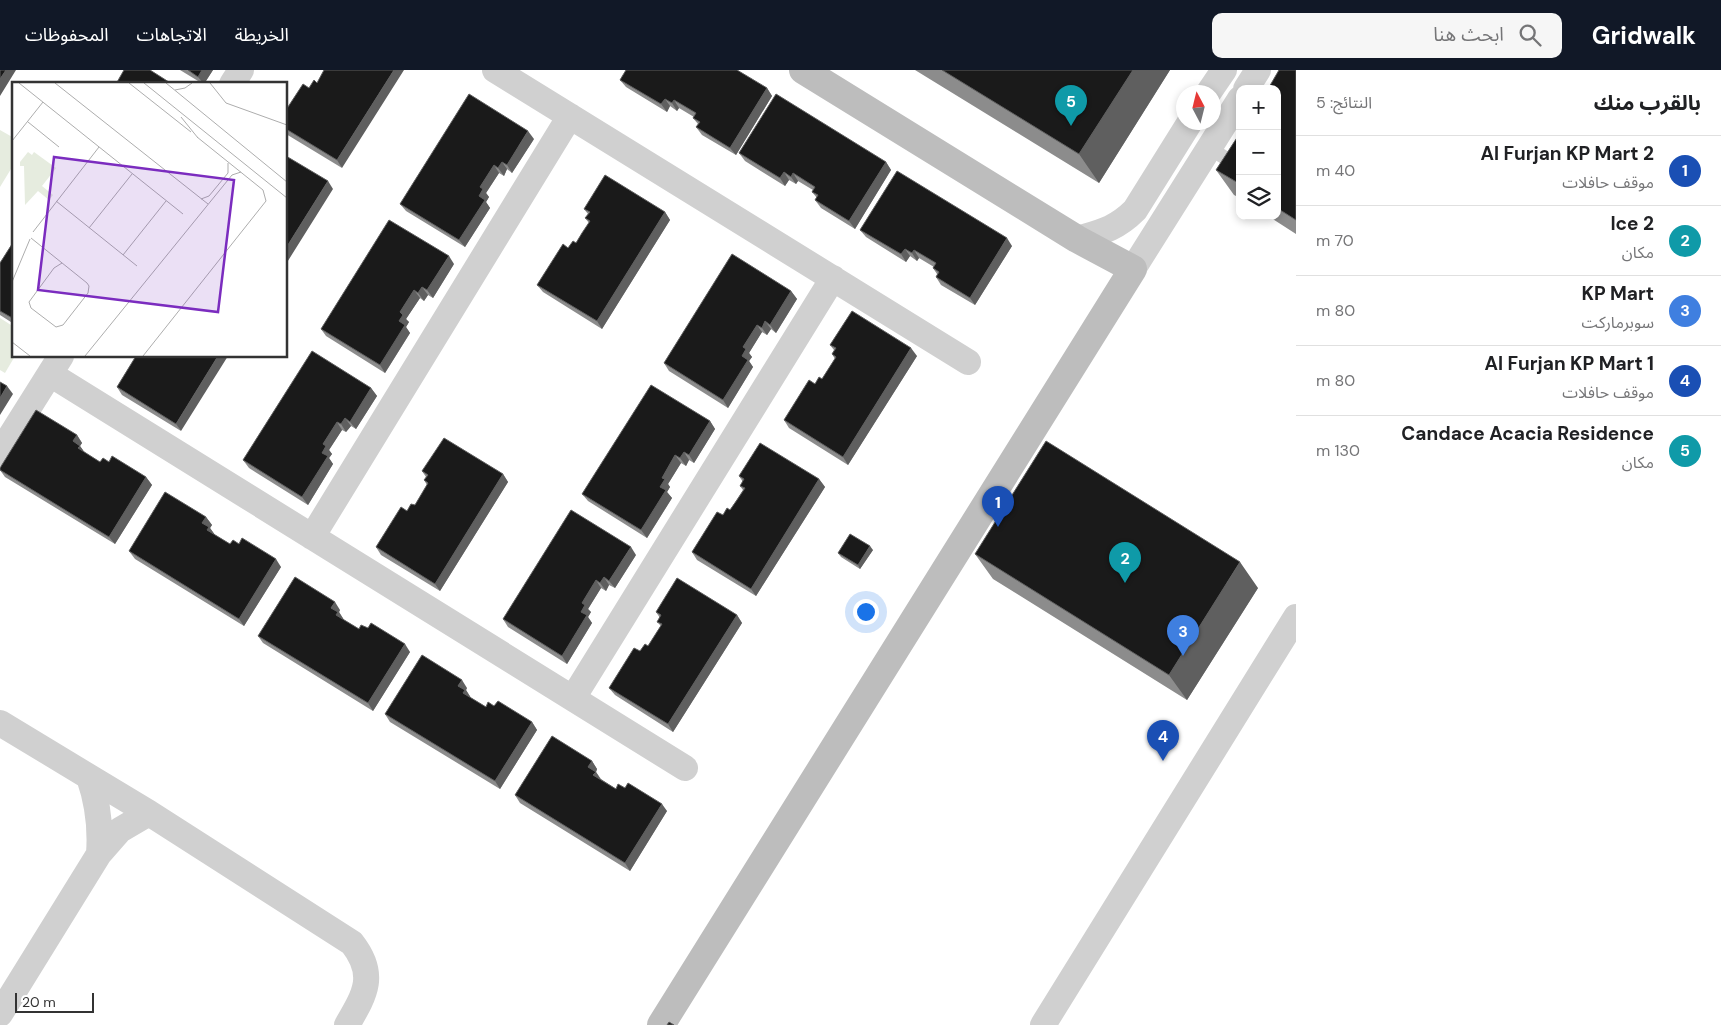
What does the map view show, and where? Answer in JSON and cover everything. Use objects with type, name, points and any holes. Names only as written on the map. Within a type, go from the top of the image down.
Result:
[{"type":"street","points":[[233,82],[241,70]]},
{"type":"street","points":[[495,70],[968,362]]},
{"type":"street","points":[[803,70],[1077,239],[1133,270]]},
{"type":"street","points":[[1214,85],[1224,70]]},
{"type":"street","points":[[1249,85],[1258,70]]},
{"type":"street","points":[[661,1025],[1018,461],[1133,270],[1236,105]]},
{"type":"street","points":[[312,537],[570,116]]},
{"type":"street","points":[[1077,239],[1111,229],[1124,221],[1135,210],[1185,130]]},
{"type":"street","points":[[573,698],[833,278]]},
{"type":"street","points":[[0,454],[55,365],[312,537],[685,768]]},
{"type":"street","points":[[1043,1025],[1296,617]]},
{"type":"street","points":[[0,723],[149,813],[352,942],[360,953],[367,978],[362,999],[347,1025]]},
{"type":"street","points":[[90,777],[99,815],[101,835],[99,854]]},
{"type":"street","points":[[0,1014],[99,854],[120,830],[149,813]]},
{"type":"lane","points":[[1209,148],[1236,165]]},
{"type":"shaded area","points":[[0,130],[12,137],[12,167],[0,187]]},
{"type":"shaded area","points":[[0,318],[12,326],[12,358],[14,358],[5,373],[0,370]]},
{"type":"building","points":[[0,70],[6,70],[0,79]]},
{"type":"building","points":[[124,70],[150,70],[169,82],[117,82]]},
{"type":"building","points":[[188,70],[202,70],[198,77]]},
{"type":"building","points":[[324,70],[394,70],[337,160],[288,130],[288,107],[303,84],[309,88],[314,80],[317,83]]},
{"type":"building","points":[[626,70],[737,70],[767,88],[730,148],[696,127],[700,122],[693,118],[696,113],[674,100],[672,103],[665,99],[661,104],[620,80]]},
{"type":"building","points":[[942,70],[1133,70],[1079,154]]},
{"type":"building","points":[[1279,70],[1296,70],[1296,220],[1281,211],[1281,85],[1270,85]]},
{"type":"building","points":[[469,94],[528,131],[507,165],[502,162],[498,168],[494,165],[480,187],[483,189],[479,196],[485,200],[459,240],[400,204]]},
{"type":"building","points":[[776,94],[886,162],[849,221],[815,200],[818,195],[812,192],[815,187],[793,173],[791,177],[784,172],[780,178],[739,153]]},
{"type":"building","points":[[1236,139],[1236,182],[1216,170]]},
{"type":"building","points":[[288,157],[328,181],[288,245]]},
{"type":"building","points":[[897,171],[1007,238],[970,298],[936,277],[939,272],[933,268],[936,263],[914,250],[912,253],[905,249],[901,254],[860,230]]},
{"type":"building","points":[[605,175],[665,212],[597,321],[537,285],[563,244],[568,248],[573,241],[576,243],[590,221],[585,218],[590,212],[584,209]]},
{"type":"building","points":[[389,220],[449,256],[427,290],[422,287],[418,293],[414,290],[400,312],[403,315],[399,321],[405,325],[380,365],[321,329]]},
{"type":"building","points":[[12,244],[12,318],[0,311],[0,263]]},
{"type":"building","points":[[732,254],[791,291],[770,325],[765,321],[762,328],[757,325],[743,347],[746,349],[742,356],[748,360],[723,400],[664,363]]},
{"type":"building","points":[[852,311],[911,348],[843,457],[784,420],[809,380],[815,384],[819,377],[822,379],[836,357],[832,354],[836,348],[830,345]]},
{"type":"building","points":[[312,351],[371,388],[350,422],[345,418],[341,424],[337,422],[323,444],[326,446],[322,453],[328,456],[302,497],[243,460]]},
{"type":"building","points":[[135,358],[217,358],[176,424],[117,387]]},
{"type":"building","points":[[0,382],[7,386],[0,398]]},
{"type":"building","points":[[651,385],[710,421],[689,455],[684,452],[680,458],[675,455],[662,478],[665,479],[660,487],[666,490],[641,530],[582,494]]},
{"type":"building","points":[[36,410],[77,435],[73,441],[80,446],[78,448],[100,462],[103,458],[109,462],[112,456],[146,477],[109,537],[0,470]]},
{"type":"building","points":[[444,438],[503,474],[435,584],[376,547],[401,507],[407,511],[411,504],[415,505],[428,483],[424,480],[428,475],[422,471]]},
{"type":"building","points":[[1046,441],[1240,562],[1169,675],[975,554]]},
{"type":"building","points":[[760,443],[819,479],[751,589],[692,552],[717,512],[723,515],[727,508],[730,510],[745,488],[740,486],[744,479],[739,476]]},
{"type":"building","points":[[165,492],[206,517],[202,523],[209,527],[207,530],[230,544],[233,540],[239,544],[242,538],[276,559],[239,619],[129,551]]},
{"type":"building","points":[[571,510],[631,547],[609,581],[604,577],[600,583],[596,580],[582,603],[585,605],[581,612],[587,615],[562,656],[503,619]]},
{"type":"building","points":[[850,534],[870,546],[858,565],[838,553]]},
{"type":"building","points":[[295,577],[335,602],[331,608],[338,612],[336,615],[359,629],[361,625],[368,628],[371,623],[405,644],[368,703],[258,636]]},
{"type":"building","points":[[677,578],[737,615],[668,724],[609,688],[634,648],[640,651],[645,644],[648,646],[662,624],[657,622],[661,615],[656,612]]},
{"type":"building","points":[[422,655],[462,680],[458,686],[465,690],[463,693],[486,707],[488,702],[494,706],[498,701],[532,722],[495,781],[385,714]]},
{"type":"building","points":[[552,736],[592,761],[588,767],[596,772],[593,775],[616,789],[618,784],[625,788],[628,783],[662,804],[625,863],[515,795]]},
{"type":"place","name":"Candace Acacia Residence","points":[[1071,126]]},
{"type":"place","name":"Al Furjan KP Mart 2","points":[[998,527]]},
{"type":"place","name":"Ice 2","points":[[1125,583]]},
{"type":"place","name":"KP Mart","points":[[1183,656]]},
{"type":"place","name":"Al Furjan KP Mart 1","points":[[1163,761]]}]
